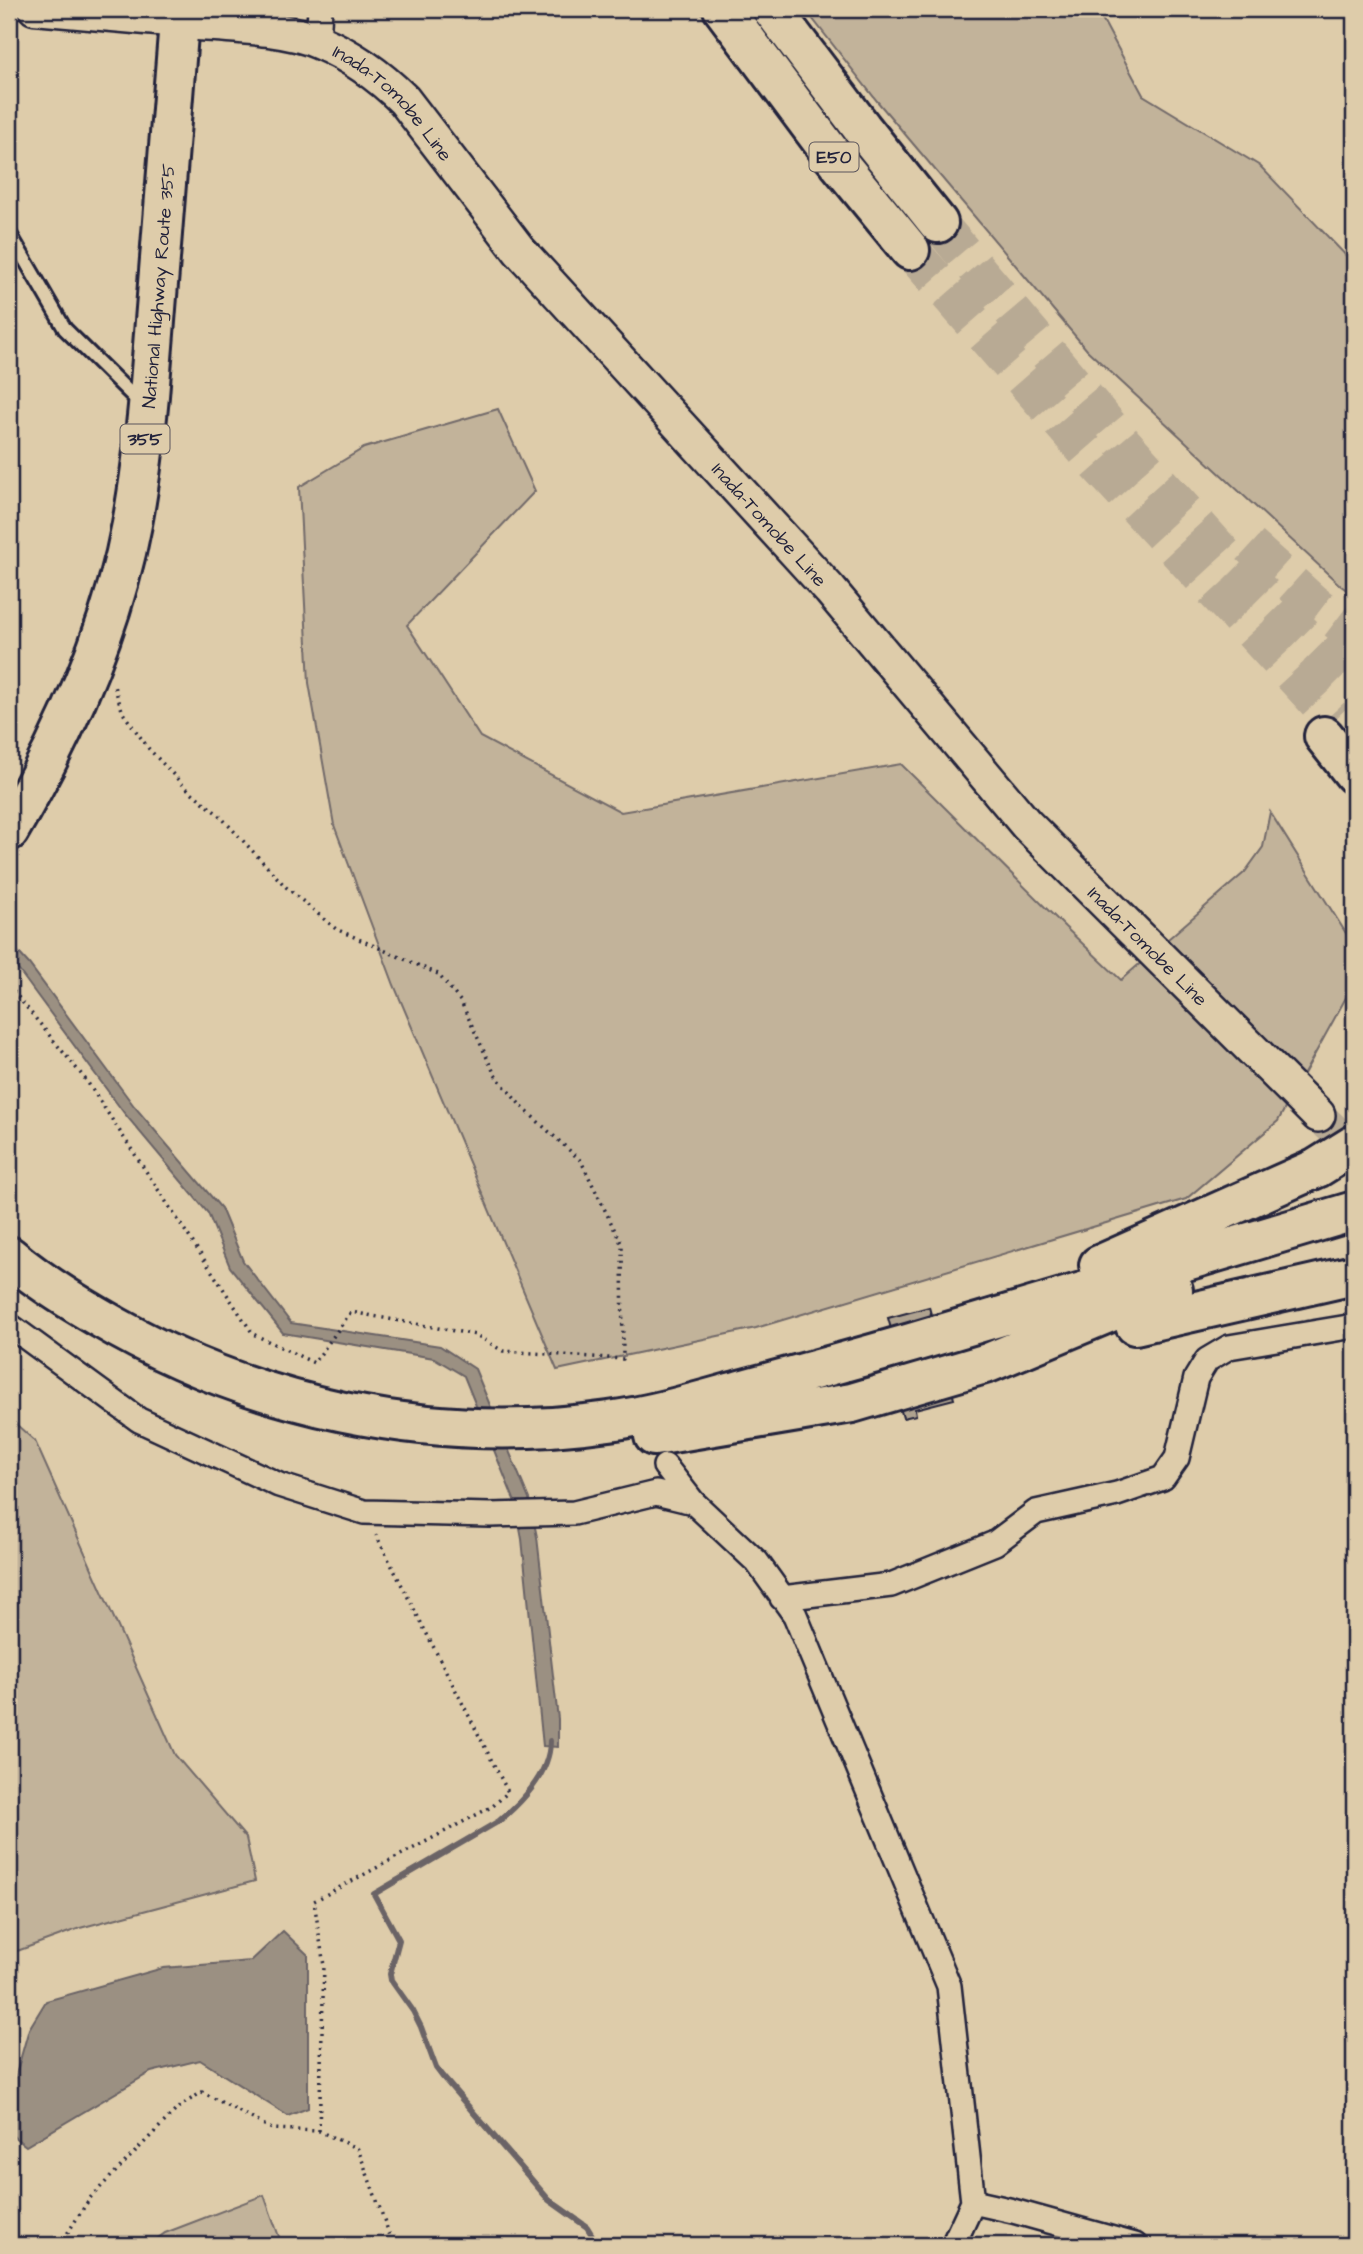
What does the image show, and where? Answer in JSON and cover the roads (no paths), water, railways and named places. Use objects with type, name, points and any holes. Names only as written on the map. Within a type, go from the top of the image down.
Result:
[{"type":"highway","name":"E50","points":[[723,9],[833,156],[910,250]]},
{"type":"highway","name":"National Highway Route 355","points":[[9,831],[62,731],[93,658],[120,578],[132,526],[148,410],[180,16]]},
{"type":"highway","name":"E50","points":[[782,22],[938,223]]},
{"type":"highway","points":[[1337,732],[1354,774]]},
{"type":"highway","points":[[974,1325],[1130,1250],[1317,1168],[1354,1145]]},
{"type":"highway","points":[[9,1256],[68,1299],[125,1333],[187,1364],[249,1387],[315,1406],[377,1419],[496,1429],[610,1421],[677,1407],[974,1325],[1354,1211]]},
{"type":"highway","points":[[988,1363],[1149,1296],[1354,1237]]},
{"type":"highway","points":[[9,1287],[114,1353],[190,1390],[247,1411],[377,1441],[437,1448],[499,1450],[559,1448],[629,1440],[852,1403],[988,1363],[1157,1320],[1354,1275]]},
{"type":"main road","name":"Inada-Tomobe Line","points":[[180,16],[318,41],[382,78],[404,100],[519,250],[830,590],[1026,824],[1318,1115]]},
{"type":"street","points":[[34,9],[180,16]]},
{"type":"street","points":[[318,41],[320,9]]},
{"type":"street","points":[[9,1325],[139,1420],[279,1485],[364,1512],[490,1515],[574,1513],[656,1493],[693,1502]]},
{"type":"street","points":[[782,1598],[891,1586],[995,1543],[1036,1511],[1117,1494],[1163,1478],[1177,1458],[1196,1378],[1207,1360],[1229,1347],[1354,1326]]},
{"type":"street","points":[[665,1465],[693,1502],[757,1562],[795,1615],[949,1986],[972,2202],[953,2245]]},
{"type":"street","points":[[972,2202],[1135,2245]]},
{"type":"lane","points":[[9,233],[65,329],[148,410]]},
{"type":"waterway","points":[[550,1741],[549,1753],[540,1776],[525,1796],[499,1821],[374,1894],[399,1940],[390,1974],[391,1980],[413,2011],[436,2068],[549,2200],[587,2227],[598,2245]]},
{"type":"tunnel","points":[[938,223],[1124,444],[1228,559],[1354,685]]},
{"type":"tunnel","points":[[910,250],[1099,466],[1334,720]]},
{"type":"tunnel","points":[[1250,546],[1312,602],[1354,634]]},
{"type":"tunnel","points":[[1318,1115],[1354,1149]]}]
